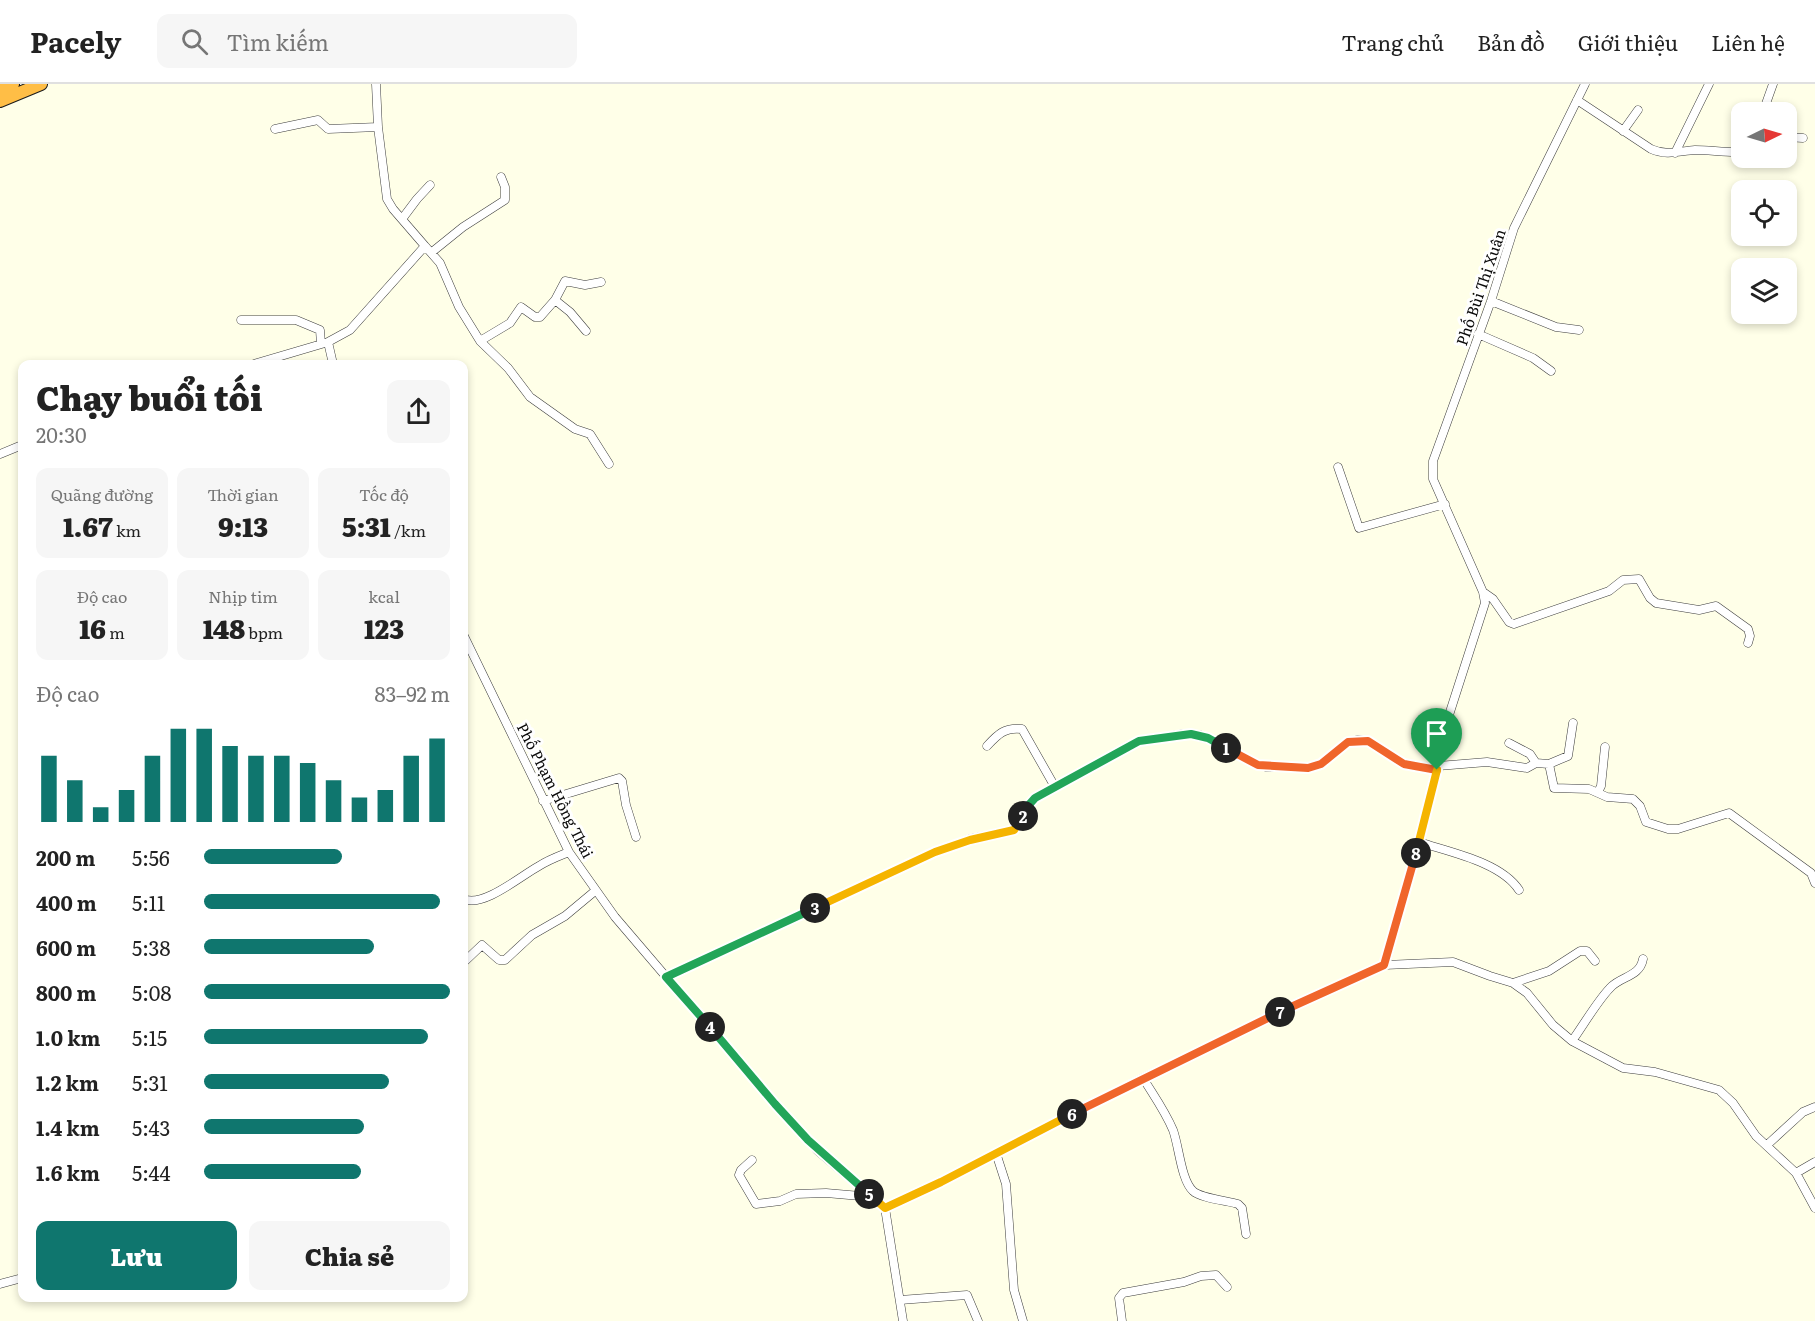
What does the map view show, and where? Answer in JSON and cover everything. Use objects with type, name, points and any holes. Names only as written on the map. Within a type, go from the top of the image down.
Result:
[{"type":"highway","points":[[0,89],[13,84]]},
{"type":"highway","points":[[0,101],[40,84]]},
{"type":"street","points":[[376,84],[378,127],[387,199],[440,263],[465,318],[480,340],[507,368],[530,397],[575,429],[590,434],[609,464]]},
{"type":"street","name":"Phố Bùi Thị Xuân","points":[[1384,965],[1419,842],[1449,715],[1485,603],[1483,592],[1434,479],[1433,461],[1491,301],[1514,228],[1585,84]]},
{"type":"street","points":[[1675,153],[1709,84]]},
{"type":"street","points":[[1767,102],[1773,84]]},
{"type":"street","points":[[1577,100],[1651,149],[1667,154],[1695,150],[1731,152]]},
{"type":"street","points":[[1623,131],[1638,110]]},
{"type":"street","points":[[275,129],[318,120],[328,129],[378,127]]},
{"type":"street","points":[[1797,138],[1803,138]]},
{"type":"street","points":[[432,252],[463,226],[505,200],[505,187],[501,177]]},
{"type":"street","points":[[402,219],[430,185]]},
{"type":"street","points":[[268,360],[325,343],[350,330],[425,246]]},
{"type":"street","points":[[480,340],[507,326],[521,308],[538,318],[555,300],[565,281],[585,285],[601,282]]},
{"type":"street","points":[[555,300],[570,312],[586,331]]},
{"type":"street","points":[[1491,301],[1556,327],[1579,330]]},
{"type":"street","points":[[241,320],[296,320],[320,330],[331,360]]},
{"type":"street","points":[[1478,334],[1533,358],[1551,371]]},
{"type":"street","points":[[0,454],[18,447]]},
{"type":"street","points":[[1338,467],[1359,528],[1445,506]]},
{"type":"street","points":[[1483,592],[1493,599],[1509,622],[1514,624],[1609,591],[1623,580],[1639,579],[1650,598],[1656,603],[1699,610],[1716,606],[1748,629],[1750,636],[1748,643]]},
{"type":"street","name":"Phố Phạm Hồng Thái","points":[[468,644],[569,852],[595,891],[794,1125],[817,1150],[885,1208]]},
{"type":"street","points":[[666,977],[935,852],[970,840],[1014,830],[1030,802],[1139,741],[1183,734],[1200,735],[1251,762],[1266,767],[1313,767],[1321,764],[1348,742],[1358,740],[1368,741],[1404,764],[1437,768],[1487,762],[1522,768],[1536,763],[1549,764],[1569,756],[1573,723]]},
{"type":"street","points":[[987,746],[1000,732],[1022,729],[1056,787]]},
{"type":"street","points":[[1509,743],[1530,753],[1536,763]]},
{"type":"street","points":[[1598,792],[1601,786],[1605,747]]},
{"type":"street","points":[[1549,764],[1554,788],[1589,789],[1607,797],[1638,801],[1646,822],[1668,829],[1678,829],[1729,813],[1811,873],[1815,883]]},
{"type":"street","points":[[543,801],[619,778],[622,781],[626,805],[636,837]]},
{"type":"street","points":[[1419,842],[1485,864],[1514,882],[1519,890]]},
{"type":"street","points":[[468,900],[472,901],[487,896],[542,864],[569,852]]},
{"type":"street","points":[[468,958],[482,945],[499,960],[505,960],[532,935],[565,916],[595,891]]},
{"type":"street","points":[[1513,983],[1549,971],[1580,951],[1587,951],[1595,961]]},
{"type":"street","points":[[1572,1041],[1605,994],[1613,985],[1640,968],[1643,959]]},
{"type":"street","points":[[903,1321],[885,1208],[1143,1078],[1384,965],[1453,962],[1513,983],[1527,993],[1552,1025],[1572,1041],[1623,1068],[1655,1072],[1719,1090],[1733,1103],[1751,1129],[1796,1173],[1815,1208]]},
{"type":"street","points":[[1143,1078],[1161,1104],[1168,1119],[1191,1189],[1199,1195],[1238,1204],[1242,1208],[1246,1234]]},
{"type":"street","points":[[1767,1145],[1803,1112],[1815,1107]]},
{"type":"street","points":[[996,1153],[1006,1184],[1014,1290],[1023,1321]]},
{"type":"street","points":[[752,1160],[739,1175],[756,1204],[780,1201],[796,1194],[826,1193],[872,1197]]},
{"type":"street","points":[[1796,1173],[1815,1162]]},
{"type":"street","points":[[1122,1321],[1119,1298],[1123,1293],[1210,1275],[1215,1275],[1227,1287]]},
{"type":"street","points":[[0,1284],[18,1279]]},
{"type":"street","points":[[900,1300],[965,1294],[971,1300],[978,1321]]},
{"type":"route","points":[[1183,734],[1200,735],[1258,765],[1308,768],[1321,764],[1348,742],[1358,740],[1368,741],[1404,764],[1437,770],[1384,965],[1143,1078],[941,1182],[885,1208],[817,1150],[666,977],[935,852],[970,840],[1014,830],[1030,802],[1035,798],[1139,741],[1183,734]]}]
